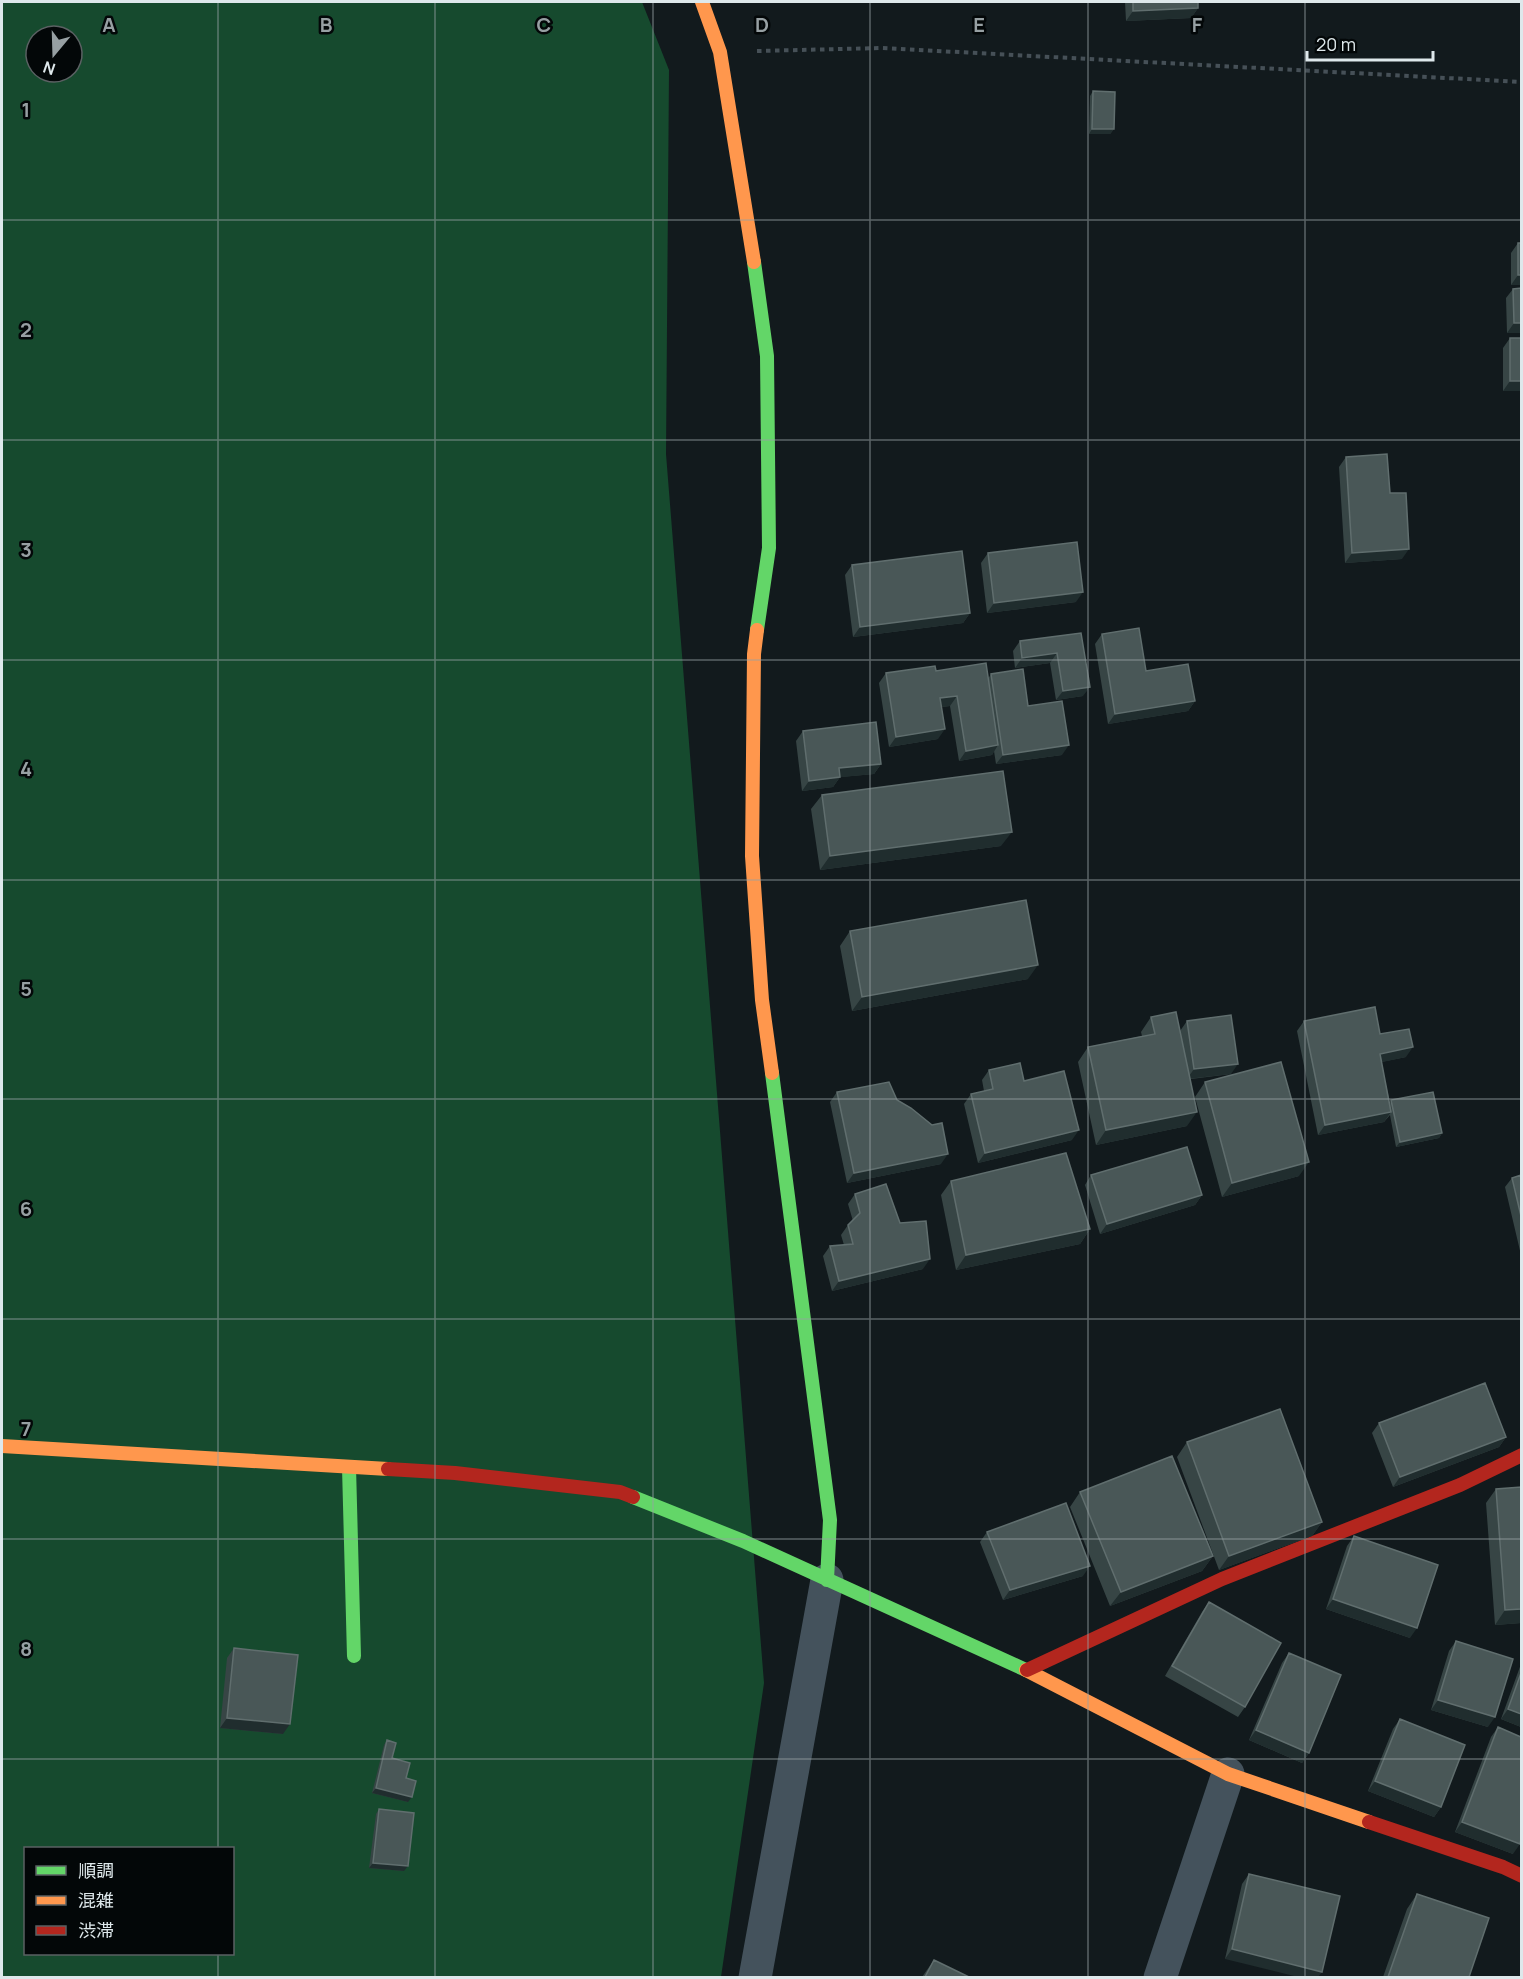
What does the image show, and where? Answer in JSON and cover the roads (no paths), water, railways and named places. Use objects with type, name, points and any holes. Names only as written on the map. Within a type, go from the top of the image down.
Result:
[{"type":"street","points":[[702,2],[720,52],[743,186],[767,356],[769,548],[754,654],[752,856],[762,1000],[830,1520],[826,1580],[755,1977]]},
{"type":"street","points":[[2,1446],[455,1473],[620,1492],[743,1541],[826,1580],[885,1604],[1027,1670],[1228,1774],[1521,1876]]},
{"type":"street","points":[[1027,1670],[1222,1579],[1460,1485],[1521,1455]]},
{"type":"street","points":[[349,1467],[354,1656]]},
{"type":"street","points":[[1160,1977],[1228,1774]]}]
